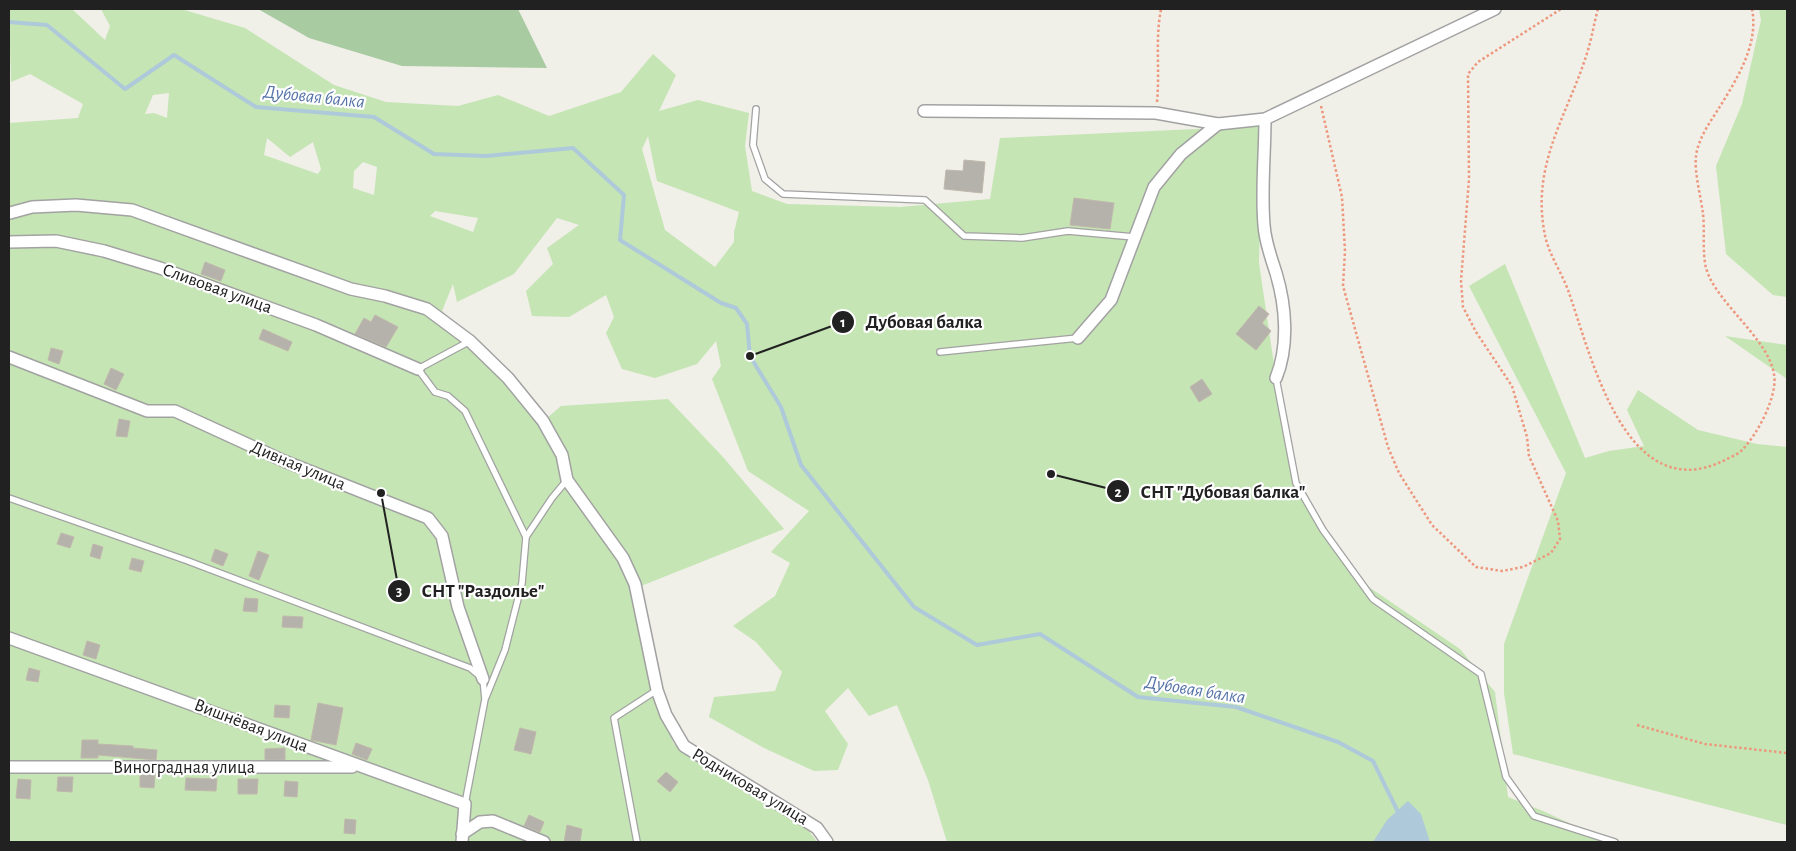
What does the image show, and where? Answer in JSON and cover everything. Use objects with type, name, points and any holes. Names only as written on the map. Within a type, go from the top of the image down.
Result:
[{"type":"street","points":[[924,111],[1156,113],[1218,124],[1265,118],[1495,9]]},
{"type":"street","points":[[1265,118],[1264,225],[1267,245],[1282,300],[1284,335],[1282,364],[1276,378]]},
{"type":"street","points":[[1078,338],[1111,300],[1154,187],[1181,154],[1218,124]]},
{"type":"street","name":"Родниковая улица","points":[[10,213],[32,207],[76,205],[132,210],[351,289],[385,296],[426,309],[470,341],[508,378],[543,421],[562,455],[567,480],[623,558],[635,584],[657,690],[666,715],[684,746],[817,828],[827,842]]},
{"type":"street","name":"Сливовая улица","points":[[9,242],[56,241],[104,251],[160,268],[316,325],[418,369]]},
{"type":"street","name":"Дивная улица","points":[[9,357],[147,411],[175,411],[284,461],[428,518],[442,536],[451,567],[458,607],[483,679]]},
{"type":"street","name":"Вишнёвая улица","points":[[9,638],[181,699],[359,767],[465,804]]},
{"type":"street","name":"Виноградная улица","points":[[9,767],[359,767]]},
{"type":"street","points":[[462,838],[465,804]]},
{"type":"street","points":[[462,838],[480,822],[493,821],[544,842]]},
{"type":"lane","points":[[756,109],[753,145],[765,179],[783,194],[925,200],[964,236],[1022,238],[1068,231],[1134,237]]},
{"type":"lane","points":[[940,352],[1078,338]]},
{"type":"lane","points":[[470,341],[418,369],[435,392],[448,396],[464,411],[526,536]]},
{"type":"lane","points":[[1276,378],[1296,483],[1323,530],[1373,600],[1481,674],[1506,777],[1534,816],[1615,842]]},
{"type":"lane","points":[[465,804],[485,699],[505,650],[522,583],[526,536],[567,480]]},
{"type":"lane","points":[[9,498],[188,561],[470,668],[483,679],[485,699]]},
{"type":"lane","points":[[636,842],[614,718],[657,690]]},
{"type":"path","points":[[1156,113],[1160,74],[1158,33],[1161,9]]},
{"type":"path","points":[[1318,92],[1342,197],[1345,251],[1343,286],[1388,447],[1400,473],[1432,525],[1476,567],[1502,572],[1523,567],[1552,553],[1560,539],[1558,521],[1529,456],[1527,437],[1512,386],[1480,339],[1463,307],[1461,281],[1469,179],[1468,74],[1478,62],[1561,9]]},
{"type":"path","points":[[1598,9],[1588,50],[1546,159],[1542,196],[1543,230],[1549,253],[1567,286],[1599,383],[1612,409],[1634,441],[1657,461],[1675,469],[1696,470],[1718,463],[1742,451],[1757,428],[1774,385],[1770,359],[1727,304],[1706,269],[1703,215],[1696,156],[1706,128],[1746,60],[1754,20],[1752,9]]},
{"type":"path","points":[[1637,725],[1705,744],[1787,752]]},
{"type":"green space","points":[[9,9],[72,9],[105,40],[110,26],[101,9],[181,9],[245,28],[334,85],[386,102],[458,106],[498,95],[549,116],[621,92],[653,54],[676,75],[659,111],[698,100],[749,113],[745,146],[752,191],[787,204],[900,207],[990,199],[1000,138],[1262,126],[1259,263],[1276,378],[1299,496],[1360,581],[1460,649],[1495,692],[1508,797],[1610,842],[947,842],[928,780],[897,705],[869,716],[848,688],[825,711],[848,744],[838,770],[814,771],[764,748],[709,717],[714,697],[775,691],[782,672],[756,642],[733,626],[775,596],[790,563],[771,552],[809,511],[748,471],[712,379],[721,366],[716,341],[697,364],[655,378],[622,369],[606,333],[614,317],[606,295],[569,317],[532,316],[526,291],[553,264],[547,248],[579,225],[557,218],[514,274],[457,302],[453,284],[442,311],[513,375],[547,418],[561,406],[668,399],[723,457],[784,529],[631,590],[650,687],[674,744],[809,831],[817,842],[9,842],[9,123],[78,118],[83,104],[30,74],[11,82]],"holes":[[[169,93],[167,118],[154,113],[145,114],[153,95]],[[648,136],[657,181],[739,212],[734,232],[734,242],[715,267],[665,230],[642,149]],[[267,138],[290,157],[313,142],[321,169],[318,174],[264,155]],[[363,162],[377,167],[374,195],[353,188],[354,171]],[[435,211],[478,218],[473,232],[430,216]]]},
{"type":"green space","points":[[258,9],[518,9],[547,68],[402,66],[309,38]]},
{"type":"green space","points":[[1759,9],[1787,9],[1787,297],[1773,295],[1726,254],[1716,166],[1742,104],[1761,20]]},
{"type":"green space","points":[[1505,264],[1585,458],[1609,451],[1644,446],[1627,410],[1638,390],[1698,430],[1757,444],[1787,447],[1787,825],[1513,754],[1504,693],[1504,644],[1566,473],[1469,286]]},
{"type":"green space","points":[[1725,336],[1787,345],[1787,379]]},
{"type":"water","points":[[1408,801],[1421,814],[1430,842],[1373,842],[1387,820]]},
{"type":"building","points":[[964,160],[985,162],[982,193],[944,189],[946,170],[963,171]]},
{"type":"building","points":[[1074,198],[1114,203],[1110,229],[1070,225]]},
{"type":"building","points":[[205,262],[225,270],[221,281],[201,274]]},
{"type":"building","points":[[1259,306],[1269,314],[1262,323],[1271,331],[1256,350],[1236,334]]},
{"type":"building","points":[[375,315],[398,327],[386,347],[355,334],[364,318],[371,322]]},
{"type":"building","points":[[263,329],[292,342],[288,351],[259,339]]},
{"type":"building","points":[[51,348],[63,351],[59,364],[48,360]]},
{"type":"building","points":[[111,368],[124,374],[116,390],[104,384]]},
{"type":"building","points":[[1202,379],[1212,394],[1199,402],[1190,387]]},
{"type":"building","points":[[119,419],[130,421],[127,437],[116,436]]},
{"type":"building","points":[[61,533],[74,537],[70,548],[57,544]]},
{"type":"building","points":[[93,544],[103,547],[100,559],[90,556]]},
{"type":"building","points":[[215,549],[228,554],[223,566],[211,561]]},
{"type":"building","points":[[258,551],[269,555],[259,580],[249,576]]},
{"type":"building","points":[[132,558],[144,561],[141,572],[129,569]]},
{"type":"building","points":[[245,598],[258,599],[257,612],[243,611]]},
{"type":"building","points":[[283,616],[303,617],[302,628],[282,627]]},
{"type":"building","points":[[87,641],[100,645],[96,659],[83,655]]},
{"type":"building","points":[[29,668],[40,671],[38,682],[26,680]]},
{"type":"building","points":[[318,703],[343,708],[336,745],[311,740]]},
{"type":"building","points":[[275,705],[290,706],[289,718],[274,717]]},
{"type":"building","points":[[520,728],[536,732],[531,754],[514,750]]},
{"type":"building","points":[[82,740],[98,740],[98,744],[133,746],[133,748],[157,750],[156,760],[98,755],[98,758],[81,758]]},
{"type":"building","points":[[356,743],[372,749],[367,760],[352,754]]},
{"type":"building","points":[[285,748],[285,760],[265,760],[265,749]]},
{"type":"building","points":[[666,772],[678,782],[670,792],[657,781]]},
{"type":"building","points":[[140,774],[155,774],[154,788],[140,787]]},
{"type":"building","points":[[58,777],[73,777],[72,792],[57,791]]},
{"type":"building","points":[[186,778],[217,779],[216,791],[185,790]]},
{"type":"building","points":[[18,779],[31,780],[30,799],[16,798]]},
{"type":"building","points":[[238,779],[258,779],[257,794],[238,794]]},
{"type":"building","points":[[285,781],[298,782],[297,797],[284,796]]},
{"type":"building","points":[[529,815],[544,822],[540,832],[524,826]]},
{"type":"building","points":[[345,819],[356,820],[355,834],[344,833]]},
{"type":"building","points":[[567,825],[582,829],[580,842],[564,842]]},
{"type":"waterway","name":"Дубовая балка","points":[[9,22],[47,25],[125,89],[174,55],[256,107],[374,117],[434,154],[486,156],[573,148],[624,195],[620,240],[721,303],[736,308],[747,324],[750,356],[781,407],[801,465],[914,607],[977,645],[1040,634],[1138,697],[1236,707],[1338,742],[1373,761],[1398,812]]},
{"type":"place","name":"Дубовая балка","points":[[750,356]]},
{"type":"place","name":"СНТ \"Дубовая балка\"","points":[[1051,474]]},
{"type":"place","name":"СНТ \"Раздолье\"","points":[[381,493]]}]
